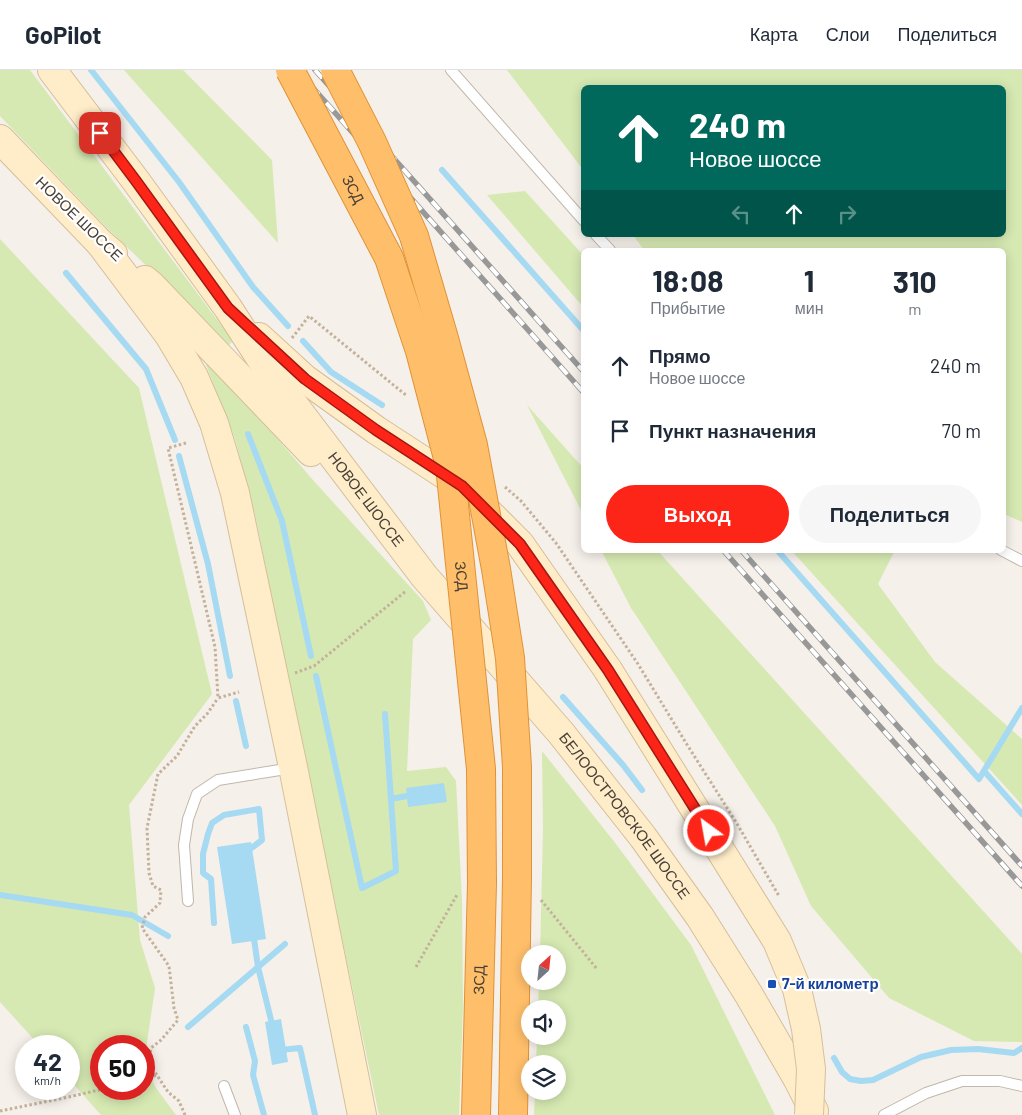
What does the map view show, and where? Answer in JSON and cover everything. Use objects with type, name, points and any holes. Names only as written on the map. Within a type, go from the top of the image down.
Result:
[{"type":"highway","name":"ЗСД","points":[[290,70],[389,258],[420,351],[450,466],[481,769],[472,885],[476,1115]]},
{"type":"highway","points":[[335,70],[372,142],[414,236],[474,445],[496,569],[510,658],[517,767],[513,1115]]},
{"type":"main road","name":"НОВОЕ ШОССЕ","points":[[52,70],[136,181],[228,308],[272,376],[398,543]]},
{"type":"main road","name":"НОВОЕ ШОССЕ","points":[[0,139],[100,243],[151,285],[398,543]]},
{"type":"main road","points":[[100,243],[169,335],[194,377],[214,423],[235,493],[293,768],[362,1115]]},
{"type":"main road","points":[[228,308],[305,379],[376,430],[462,486],[520,544],[608,670],[777,941],[797,989],[806,1029],[811,1068],[809,1115]]},
{"type":"main road","name":"БЕЛООСТРОВСКОЕ ШОССЕ","points":[[398,543],[424,576],[561,733],[643,837],[700,917],[744,987],[816,1115]]},
{"type":"lane","points":[[451,70],[581,218]]},
{"type":"lane","points":[[598,237],[608,248]]},
{"type":"lane","points":[[1006,553],[1022,561]]},
{"type":"lane","points":[[188,901],[184,844],[188,819],[197,794],[218,780],[293,768]]},
{"type":"lane","points":[[884,1115],[926,1093],[962,1081],[1000,1081],[1022,1086]]},
{"type":"lane","points":[[224,1086],[235,1115]]},
{"type":"path","points":[[185,1115],[179,1101],[168,1092],[149,1063],[151,1048],[161,1040],[178,1020],[174,1008],[169,966],[142,928],[145,917],[160,903],[161,890],[153,886],[149,873],[147,828],[158,774],[177,756],[194,726],[207,714],[218,698],[215,647],[168,448],[186,443]]},
{"type":"path","points":[[294,673],[314,666],[413,586]]},
{"type":"path","points":[[218,698],[239,692]]},
{"type":"path","points":[[416,967],[472,885]]},
{"type":"path","points":[[541,900],[597,969]]},
{"type":"path","points":[[0,1111],[90,1092]]},
{"type":"green space","points":[[0,70],[30,70],[233,341],[229,345],[107,228],[0,116]]},
{"type":"green space","points":[[124,70],[183,70],[272,160],[278,243]]},
{"type":"green space","points":[[507,70],[1022,70],[1022,522],[1006,515],[1006,248],[643,248],[634,237],[1006,237],[1006,85],[581,85],[581,167]]},
{"type":"green space","points":[[525,191],[581,253],[581,305],[487,195]]},
{"type":"green space","points":[[0,239],[139,388],[212,694],[129,805],[140,940],[155,988],[148,1035],[90,1035],[90,1100],[155,1100],[155,1086],[176,1115],[101,1115],[80,1091],[80,1035],[30,1035],[0,1002]]},
{"type":"green space","points":[[212,362],[312,479],[423,601],[431,620],[413,639],[407,771],[446,767],[456,781],[462,900],[463,1007],[459,1115],[379,1115],[257,523],[235,439],[206,365]]},
{"type":"green space","points":[[527,405],[581,466],[581,510]]},
{"type":"green space","points":[[603,553],[660,553],[1022,954],[1022,1042],[974,1041],[889,998],[811,906],[775,826],[631,608]]},
{"type":"green space","points":[[794,553],[894,553],[878,584],[935,662],[1022,739],[1022,805]]},
{"type":"green space","points":[[542,751],[616,844],[691,945],[775,1115],[534,1115],[535,1100],[566,1100],[566,1055],[536,1055],[537,1045],[566,1045],[566,1000],[538,1000],[539,990],[566,990],[566,945],[540,945],[543,830]]},
{"type":"water","points":[[444,783],[447,802],[408,807],[406,788]]},
{"type":"water","points":[[251,842],[266,939],[232,944],[217,847]]},
{"type":"water","points":[[281,1019],[288,1062],[272,1065],[265,1022]]},
{"type":"waterway","points":[[91,70],[179,182],[253,287],[288,326]]},
{"type":"waterway","points":[[442,170],[581,328]]},
{"type":"waterway","points":[[66,273],[146,369],[175,440]]},
{"type":"waterway","points":[[303,341],[331,372],[382,405]]},
{"type":"waterway","points":[[248,434],[282,521],[311,656]]},
{"type":"waterway","points":[[179,456],[208,564],[230,676]]},
{"type":"waterway","points":[[780,553],[979,779],[1022,708]]},
{"type":"waterway","points":[[316,676],[362,888],[396,871],[385,714]]},
{"type":"waterway","points":[[563,697],[623,765],[642,790]]},
{"type":"waterway","points":[[236,701],[246,746]]},
{"type":"waterway","points":[[984,771],[1022,814]]},
{"type":"waterway","points":[[391,799],[407,796]]},
{"type":"waterway","points":[[214,923],[211,879],[203,873],[203,854],[212,823],[224,815],[259,809],[262,840],[245,853]]},
{"type":"waterway","points":[[0,895],[132,915],[168,936]]},
{"type":"waterway","points":[[253,932],[258,967],[273,1028]]},
{"type":"waterway","points":[[188,1027],[285,944]]},
{"type":"waterway","points":[[246,1027],[255,1061],[253,1075],[264,1115]]},
{"type":"waterway","points":[[280,1050],[300,1048],[315,1115]]},
{"type":"waterway","points":[[834,1058],[842,1072],[850,1079],[861,1081],[873,1080],[921,1057],[951,1050],[978,1049],[1014,1053],[1022,1048]]},
{"type":"railway","points":[[297,70],[581,390]]},
{"type":"railway","points":[[315,70],[581,369]]},
{"type":"railway","points":[[726,553],[1022,886]]},
{"type":"railway","points":[[744,553],[1022,866]]},
{"type":"place","name":"7-й километр","points":[[772,984]]},
{"type":"route","points":[[100,133],[228,308],[305,379],[376,430],[462,486],[520,544],[608,670],[709,831]]}]
